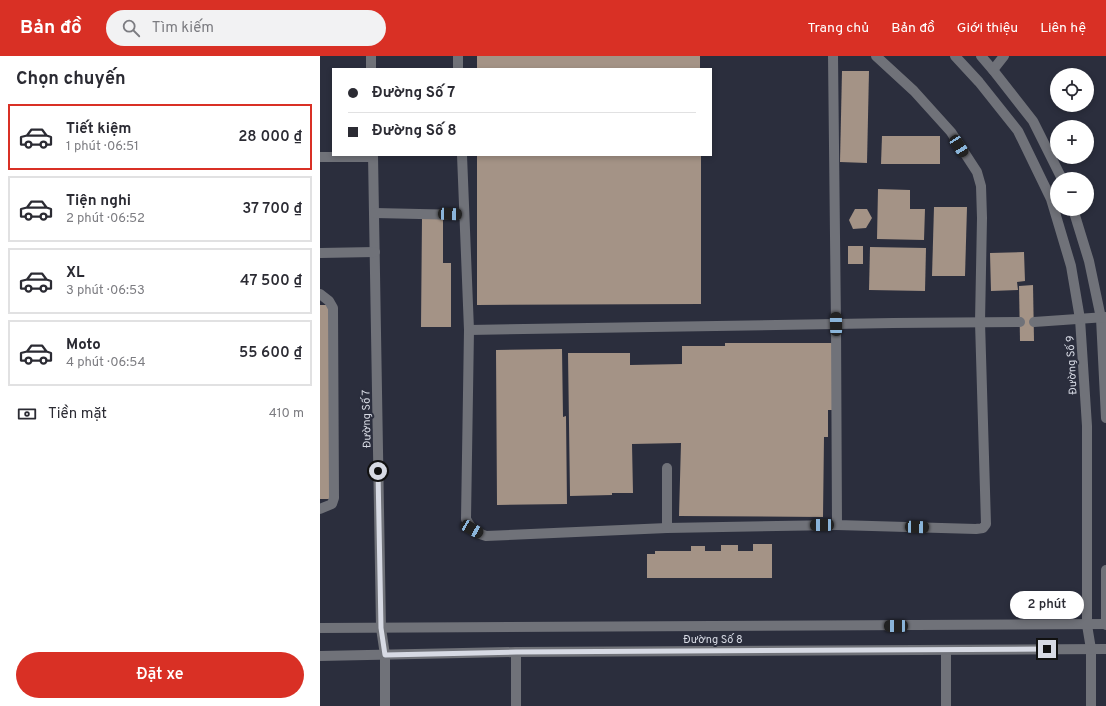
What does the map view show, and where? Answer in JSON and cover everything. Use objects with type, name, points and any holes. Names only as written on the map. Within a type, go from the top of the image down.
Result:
[{"type":"street","points":[[371,56],[371,68]]},
{"type":"street","points":[[458,56],[458,68]]},
{"type":"street","points":[[833,56],[837,525]]},
{"type":"street","points":[[462,156],[469,330],[466,519],[472,529],[479,534],[486,536],[667,528],[837,525],[983,528],[986,524],[980,322],[982,218],[981,186],[977,172],[951,132],[914,91],[876,56]]},
{"type":"street","name":"Đường Số 9","points":[[955,56],[979,82],[1018,131],[1051,199],[1071,266],[1080,318],[1087,426],[1087,625],[1091,649],[1091,706]]},
{"type":"street","points":[[981,56],[1033,121],[1058,172]]},
{"type":"street","points":[[993,70],[1004,56]]},
{"type":"street","points":[[320,156],[373,156]]},
{"type":"street","name":"Đường Số 7","points":[[373,156],[381,628],[385,655],[385,706]]},
{"type":"street","points":[[375,213],[464,215]]},
{"type":"street","points":[[1075,216],[1104,317],[1106,418]]},
{"type":"street","points":[[320,253],[375,252]]},
{"type":"street","points":[[320,294],[329,301],[333,308],[334,498],[332,504],[327,508],[320,509]]},
{"type":"street","points":[[1034,322],[1104,317]]},
{"type":"street","points":[[469,330],[1020,322]]},
{"type":"street","points":[[667,468],[667,528]]},
{"type":"street","points":[[1106,570],[1106,625]]},
{"type":"street","name":"Đường Số 8","points":[[320,628],[1106,625]]},
{"type":"street","name":"Đường Số 8","points":[[320,656],[516,652],[1106,649]]},
{"type":"street","points":[[946,650],[946,706]]},
{"type":"street","points":[[516,652],[516,706]]},
{"type":"building","points":[[477,56],[700,56],[700,68],[477,68]]},
{"type":"building","points":[[842,71],[869,71],[867,163],[840,162]]},
{"type":"building","points":[[882,136],[940,136],[940,164],[881,164]]},
{"type":"building","points":[[477,156],[701,156],[701,304],[477,305]]},
{"type":"building","points":[[878,189],[910,190],[910,209],[925,209],[924,240],[877,239]]},
{"type":"building","points":[[934,207],[967,207],[965,276],[932,276]]},
{"type":"building","points":[[855,209],[867,209],[872,218],[866,228],[853,229],[849,220]]},
{"type":"building","points":[[422,218],[443,218],[443,263],[451,263],[451,327],[421,327]]},
{"type":"building","points":[[848,246],[863,246],[863,264],[848,264]]},
{"type":"building","points":[[870,247],[926,248],[925,291],[869,290]]},
{"type":"building","points":[[1024,252],[1025,281],[1017,282],[1018,290],[991,291],[990,253]]},
{"type":"building","points":[[1033,285],[1034,341],[1020,341],[1019,286]]},
{"type":"building","points":[[320,305],[331,305],[329,499],[320,499]]},
{"type":"building","points":[[725,343],[832,343],[832,410],[828,410],[828,437],[824,437],[823,517],[679,516],[681,443],[632,444],[633,493],[570,496],[568,353],[630,353],[630,365],[682,364],[682,346],[725,346]]},
{"type":"building","points":[[562,349],[563,417],[566,416],[567,504],[497,505],[496,350]]},
{"type":"building","points":[[753,544],[772,544],[772,578],[647,578],[647,554],[655,554],[655,551],[691,551],[691,546],[705,546],[705,551],[721,551],[721,545],[738,545],[738,551],[753,551]]},
{"type":"route","points":[[378,471],[381,628],[385,655],[516,652],[1047,649]]}]
